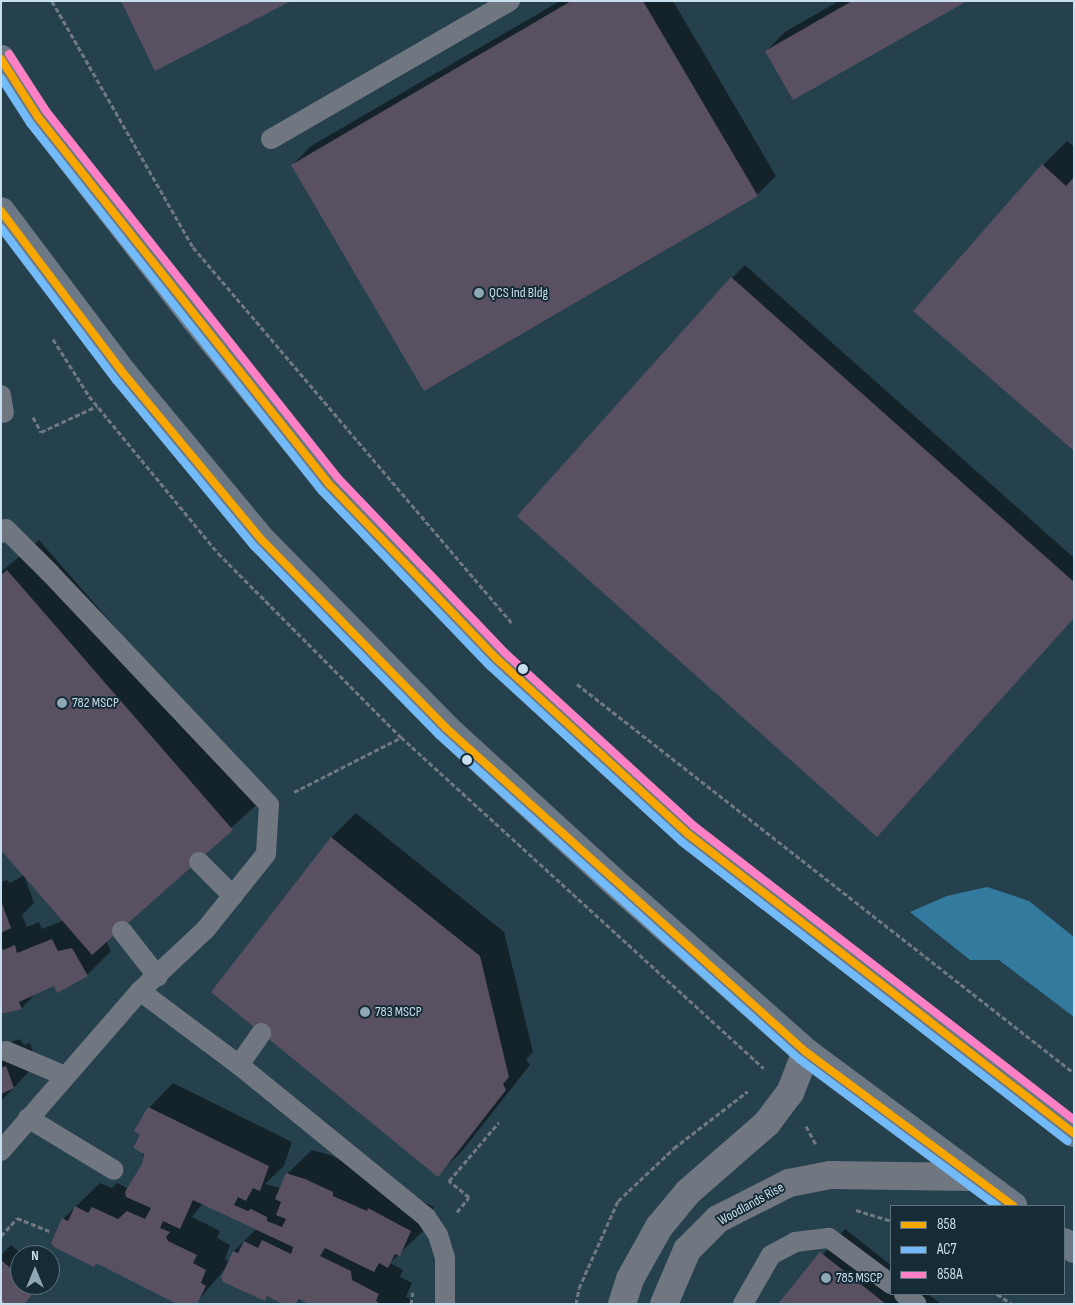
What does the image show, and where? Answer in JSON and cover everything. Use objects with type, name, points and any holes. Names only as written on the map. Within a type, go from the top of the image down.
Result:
[{"type":"main road","points":[[1,58],[44,124],[330,486],[498,659],[688,834],[1074,1134]]},
{"type":"main road","points":[[1,211],[124,374],[262,540],[438,718],[623,890],[806,1052],[1012,1205]]},
{"type":"street","points":[[622,1304],[630,1279],[659,1227],[688,1192],[767,1123],[790,1093],[806,1052]]},
{"type":"street","name":"Woodlands Rise","points":[[664,1304],[687,1250],[718,1219],[789,1183],[830,1175],[972,1177]]},
{"type":"lane","points":[[271,139],[510,1]]},
{"type":"lane","points":[[1,533],[6,529],[49,572],[269,805],[266,854],[206,930],[158,977],[140,991],[1,1151]]},
{"type":"lane","points":[[199,862],[233,896]]},
{"type":"lane","points":[[122,931],[158,977]]},
{"type":"lane","points":[[140,991],[239,1065],[426,1217],[438,1235],[445,1258],[445,1304]]},
{"type":"lane","points":[[239,1065],[261,1033]]},
{"type":"lane","points":[[6,1051],[65,1076]]},
{"type":"lane","points":[[28,1118],[114,1170]]},
{"type":"lane","points":[[743,1304],[771,1256],[795,1242],[829,1238],[890,1283]]},
{"type":"lane","points":[[905,1295],[917,1304]]},
{"type":"path","points":[[52,1],[193,247],[518,630]]},
{"type":"path","points":[[30,411],[41,432],[97,406]]},
{"type":"path","points":[[569,677],[1074,1073]]},
{"type":"path","points":[[269,805],[438,718]]},
{"type":"path","points":[[1,1236],[17,1218],[49,1231]]},
{"type":"path","points":[[999,1295],[1012,1304]]},
{"type":"path","points":[[1,1301],[4,1304]]},
{"type":"water","points":[[987,887],[1029,901],[1074,937],[1074,1017],[999,960],[970,960],[910,912],[947,896]]},
{"type":"building","points":[[121,1],[291,1],[155,71]]},
{"type":"building","name":"QCS Ind Bldg","points":[[571,1],[643,1],[758,196],[424,391],[291,165]]},
{"type":"building","points":[[852,1],[967,1],[793,100],[765,51]]},
{"type":"building","points":[[1042,164],[1066,186],[1074,177],[1074,451],[913,311]]},
{"type":"building","points":[[731,277],[1074,582],[1074,618],[877,837],[517,516]]},
{"type":"building","name":"782 MSCP","points":[[7,570],[233,830],[92,955],[1,850],[1,575]]},
{"type":"building","name":"783 MSCP","points":[[331,837],[480,956],[509,1077],[503,1084],[506,1090],[438,1177],[211,992]]},
{"type":"building","points":[[1,901],[11,928],[1,933]]},
{"type":"building","points":[[52,939],[58,951],[72,948],[88,976],[57,993],[54,986],[19,1002],[22,1009],[1,1014],[1,946],[3,950],[15,945],[17,953]]},
{"type":"building","points":[[6,1066],[14,1088],[1,1094],[1,1068]]},
{"type":"building","points":[[148,1107],[269,1166],[260,1191],[253,1188],[246,1201],[238,1197],[234,1205],[248,1211],[251,1209],[267,1217],[267,1221],[282,1227],[286,1219],[276,1215],[281,1202],[275,1199],[286,1173],[305,1179],[333,1192],[333,1196],[367,1211],[368,1208],[411,1231],[400,1256],[395,1254],[388,1268],[379,1263],[374,1272],[325,1248],[320,1256],[351,1271],[352,1280],[379,1294],[376,1301],[381,1304],[309,1304],[299,1299],[296,1304],[283,1304],[267,1296],[265,1301],[223,1282],[221,1277],[233,1251],[238,1253],[244,1241],[258,1248],[262,1240],[291,1254],[293,1247],[193,1200],[180,1229],[163,1221],[160,1228],[170,1232],[166,1237],[168,1241],[197,1255],[193,1263],[206,1270],[201,1283],[206,1286],[197,1304],[177,1304],[96,1263],[94,1267],[60,1250],[60,1245],[52,1245],[51,1243],[62,1218],[68,1221],[75,1206],[88,1213],[92,1207],[118,1219],[127,1211],[145,1219],[151,1208],[126,1197],[125,1192],[142,1164],[144,1154],[133,1148],[140,1135],[134,1131]]},
{"type":"building","name":"785 MSCP","points":[[820,1252],[886,1304],[778,1304]]},
{"type":"building","points":[[1,1260],[10,1268],[10,1295],[32,1295],[25,1304],[1,1304]]},
{"type":"transit line","name":"858A","points":[[9,54],[46,111],[338,478],[504,652],[694,826],[1074,1120]]},
{"type":"transit line","name":"858","points":[[1,59],[38,117],[330,485],[497,659],[688,834],[1074,1133]]},
{"type":"transit line","name":"AC7","points":[[1,78],[30,123],[322,491],[490,666],[682,842],[1068,1141]]},
{"type":"transit line","name":"858","points":[[1,211],[124,374],[262,540],[446,728],[806,1052],[1012,1205]]},
{"type":"transit line","name":"AC7","points":[[1,228],[116,380],[254,546],[439,735],[799,1059],[996,1205]]},
{"type":"place","name":"QCS Ind Bldg","points":[[479,293]]},
{"type":"place","name":"782 MSCP","points":[[62,703]]},
{"type":"place","name":"783 MSCP","points":[[365,1012]]},
{"type":"place","name":"785 MSCP","points":[[826,1278]]}]
